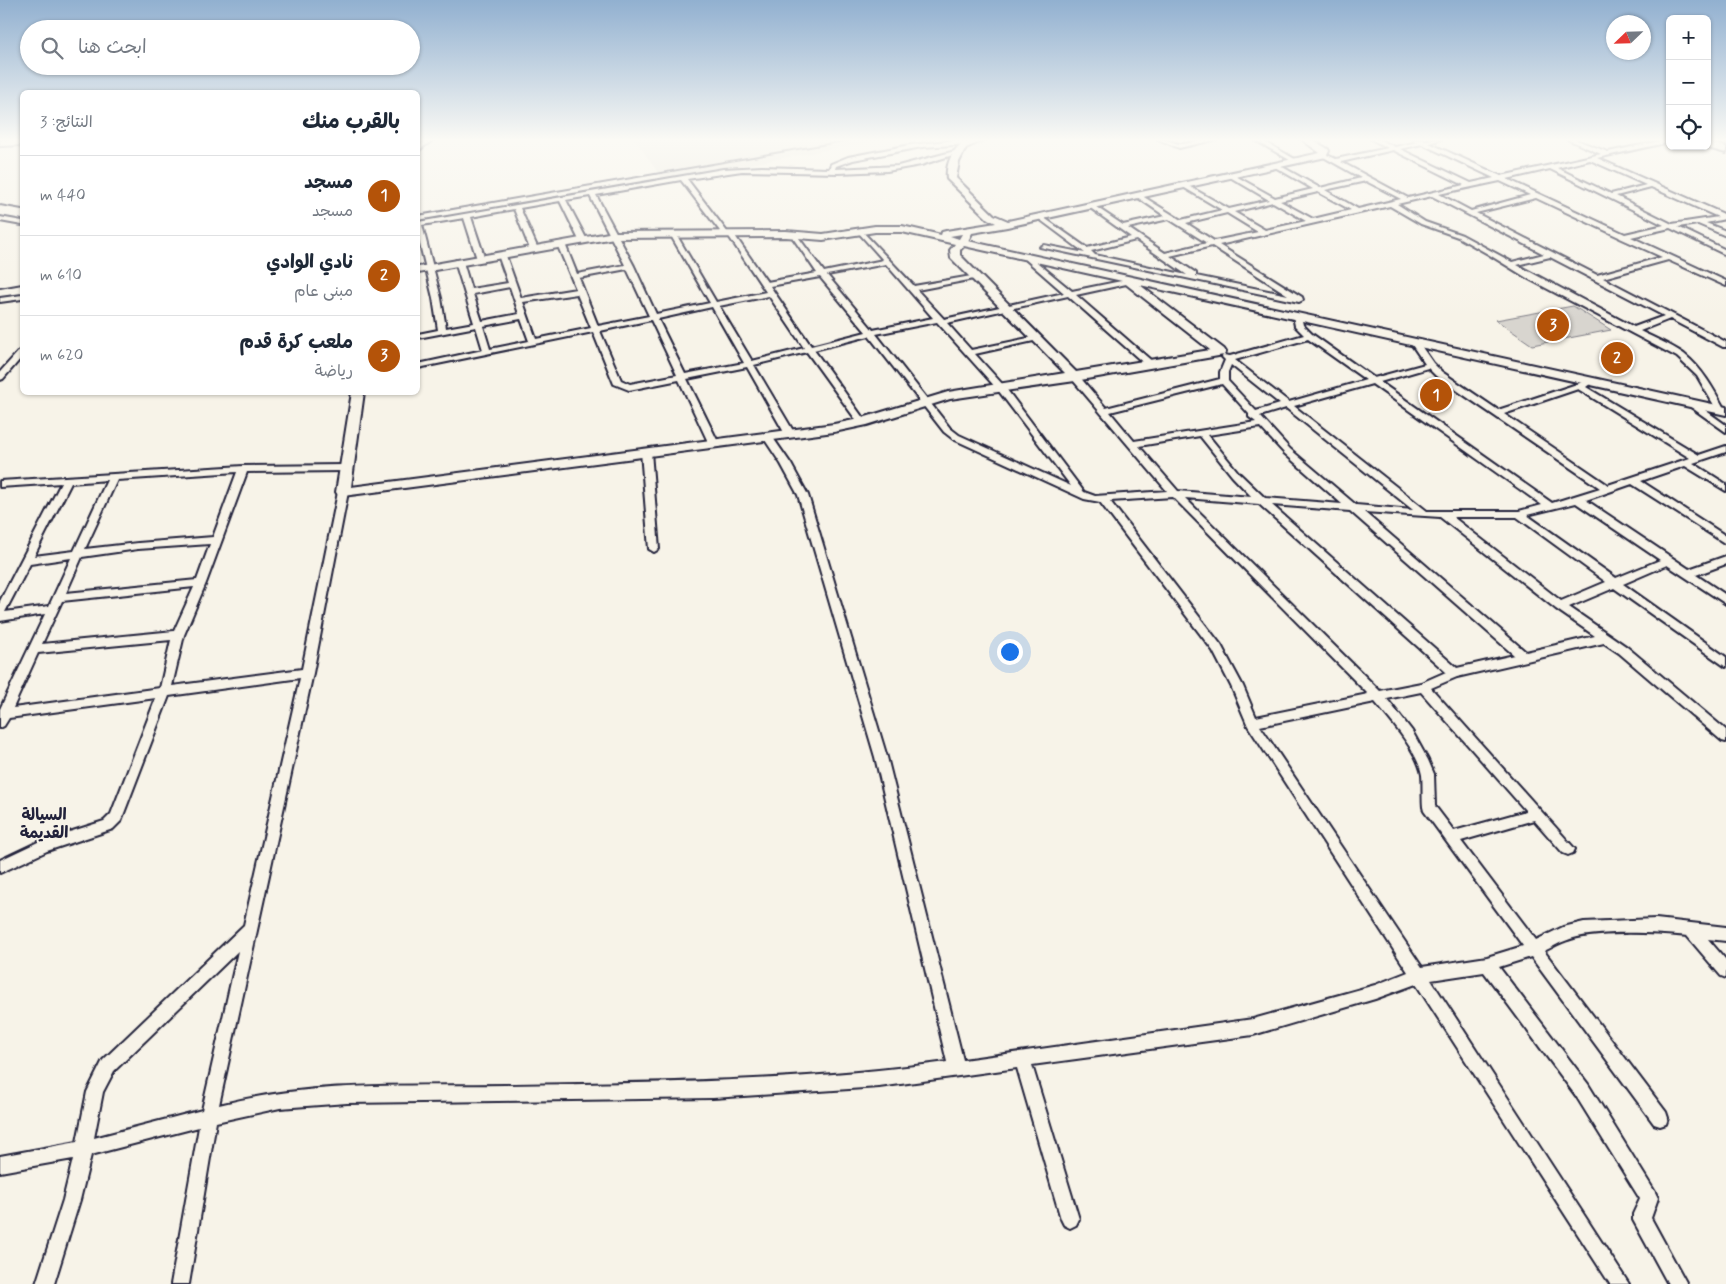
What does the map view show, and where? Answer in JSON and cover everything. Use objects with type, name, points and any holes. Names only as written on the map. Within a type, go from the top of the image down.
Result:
[{"type":"street","points":[[420,224],[562,199],[583,240]]},
{"type":"street","points":[[595,199],[630,266],[714,444]]},
{"type":"street","points":[[700,199],[765,285],[862,422]]},
{"type":"street","points":[[970,199],[992,222]]},
{"type":"street","points":[[938,236],[971,231],[992,222],[1007,224],[1125,199]]},
{"type":"street","points":[[1044,247],[1299,300],[1215,243],[1144,199]]},
{"type":"street","points":[[1207,199],[1264,232]]},
{"type":"street","points":[[1182,222],[1280,199]]},
{"type":"street","points":[[1336,199],[1357,211]]},
{"type":"street","points":[[1164,255],[1412,199]]},
{"type":"street","points":[[1443,199],[1726,345]]},
{"type":"street","points":[[1470,213],[1523,199]]},
{"type":"street","points":[[1540,199],[1726,284]]},
{"type":"street","points":[[1616,199],[1726,253]]},
{"type":"street","points":[[1684,199],[1725,217]]},
{"type":"street","points":[[1275,200],[1312,221]]},
{"type":"street","points":[[1390,203],[1422,223],[1460,236],[1538,280],[1680,355],[1694,366],[1723,410]]},
{"type":"street","points":[[1091,206],[1199,278]]},
{"type":"street","points":[[516,207],[534,249]]},
{"type":"street","points":[[467,216],[481,259]]},
{"type":"street","points":[[1123,227],[1172,216]]},
{"type":"street","points":[[1040,217],[1094,256]]},
{"type":"street","points":[[1622,237],[1725,217]]},
{"type":"street","points":[[0,219],[20,223]]},
{"type":"street","points":[[1699,222],[1726,234]]},
{"type":"street","points":[[420,270],[614,235],[728,234],[823,237],[891,227],[1723,410]]},
{"type":"street","points":[[860,231],[1001,388],[1087,498],[1103,499],[1175,494],[1425,514],[1519,514],[1578,499],[1726,449]]},
{"type":"street","points":[[971,231],[954,253],[974,277],[1075,377],[1175,494],[1377,696],[1408,734],[1428,774],[1429,807],[1660,1118]]},
{"type":"street","points":[[420,232],[442,331]]},
{"type":"street","points":[[673,234],[790,434]]},
{"type":"street","points":[[794,235],[822,274],[871,333],[938,420],[956,437],[1082,494]]},
{"type":"street","points":[[1087,250],[1138,238]]},
{"type":"street","points":[[561,244],[617,382],[629,387],[750,364],[871,333],[1005,307],[1126,279]]},
{"type":"street","points":[[1512,264],[1550,254]]},
{"type":"street","points":[[502,255],[533,341]]},
{"type":"street","points":[[1027,256],[1151,365]]},
{"type":"street","points":[[1596,278],[1667,258]]},
{"type":"street","points":[[459,262],[487,351]]},
{"type":"street","points":[[765,285],[886,262]]},
{"type":"street","points":[[574,277],[630,266]]},
{"type":"street","points":[[911,289],[974,277]]},
{"type":"street","points":[[1126,279],[1425,514]]},
{"type":"street","points":[[469,292],[513,284]]},
{"type":"street","points":[[518,301],[579,290]]},
{"type":"street","points":[[420,366],[770,293]]},
{"type":"street","points":[[0,300],[20,296]]},
{"type":"street","points":[[420,336],[523,316]]},
{"type":"street","points":[[1297,316],[1299,326],[1309,336],[1550,506]]},
{"type":"street","points":[[1634,330],[1670,317]]},
{"type":"street","points":[[343,492],[790,434],[862,422],[948,396],[1151,365],[1225,356],[1309,336]]},
{"type":"street","points":[[969,353],[1035,338]]},
{"type":"street","points":[[1414,342],[1430,365],[1439,374],[1607,489]]},
{"type":"street","points":[[0,377],[20,355]]},
{"type":"street","points":[[1225,356],[1224,381],[1260,424],[1313,476],[1354,509],[1523,656]]},
{"type":"street","points":[[1252,415],[1430,365]]},
{"type":"street","points":[[1103,410],[1224,381]]},
{"type":"street","points":[[1495,414],[1592,381]]},
{"type":"street","points":[[1579,386],[1698,458]]},
{"type":"street","points":[[180,1284],[209,1116],[307,673],[343,492],[345,468],[357,395]]},
{"type":"street","points":[[1691,403],[1726,429]]},
{"type":"street","points":[[1131,444],[1260,424]]},
{"type":"street","points":[[1202,433],[1236,474],[1263,502],[1455,673]]},
{"type":"street","points":[[768,437],[803,495],[882,757],[957,1069]]},
{"type":"street","points":[[646,452],[654,549]]},
{"type":"street","points":[[1685,462],[1726,488]]},
{"type":"street","points":[[0,484],[243,469],[345,468]]},
{"type":"street","points":[[0,867],[43,846],[108,824],[116,817],[164,690],[178,635],[217,540],[243,469]]},
{"type":"street","points":[[2,716],[59,598],[114,476]]},
{"type":"street","points":[[0,612],[68,479]]},
{"type":"street","points":[[1633,480],[1726,541]]},
{"type":"street","points":[[1103,499],[1217,648],[1237,686],[1252,723],[1420,976],[1620,1284]]},
{"type":"street","points":[[1578,499],[1726,600]]},
{"type":"street","points":[[1519,514],[1726,663]]},
{"type":"street","points":[[1444,515],[1560,606],[1622,650],[1726,737]]},
{"type":"street","points":[[25,562],[79,553],[217,540]]},
{"type":"street","points":[[1687,574],[1726,560]]},
{"type":"street","points":[[1560,606],[1667,561]]},
{"type":"street","points":[[59,598],[200,583]]},
{"type":"street","points":[[0,617],[53,609]]},
{"type":"street","points":[[35,649],[178,635]]},
{"type":"street","points":[[1252,723],[1423,687],[1455,673],[1606,638]]},
{"type":"street","points":[[2,716],[164,690],[307,673]]},
{"type":"street","points":[[1423,687],[1568,849]]},
{"type":"street","points":[[1451,838],[1537,814]]},
{"type":"street","points":[[0,1164],[84,1149],[209,1116],[280,1100],[314,1096],[713,1090],[879,1079],[957,1069],[1253,1027],[1375,992],[1420,976],[1487,964],[1534,948],[1563,934],[1584,929],[1656,926],[1726,934]]},
{"type":"street","points":[[45,1284],[71,1199],[84,1149],[90,1106],[96,1089],[118,1053],[148,1030],[251,928]]},
{"type":"street","points":[[1691,930],[1726,971]]},
{"type":"street","points":[[1487,964],[1582,1090],[1649,1198],[1642,1214],[1642,1220],[1678,1284]]},
{"type":"street","points":[[1023,1060],[1070,1219]]},
{"type":"shaded area","points":[[1573,306],[1611,330],[1532,345],[1496,320]]},
{"type":"railway","points":[[420,215],[511,199]]},
{"type":"railway","points":[[0,205],[20,209]]},
{"type":"railway","points":[[0,288],[20,284]]},
{"type":"place","name":"ملعب كرة قدم","points":[[1553,325]]},
{"type":"place","name":"نادي الوادي","points":[[1617,358]]},
{"type":"place","name":"مسجد","points":[[1436,395]]},
{"type":"district","name":"السيالة القديمة","points":[[44,824]]}]
